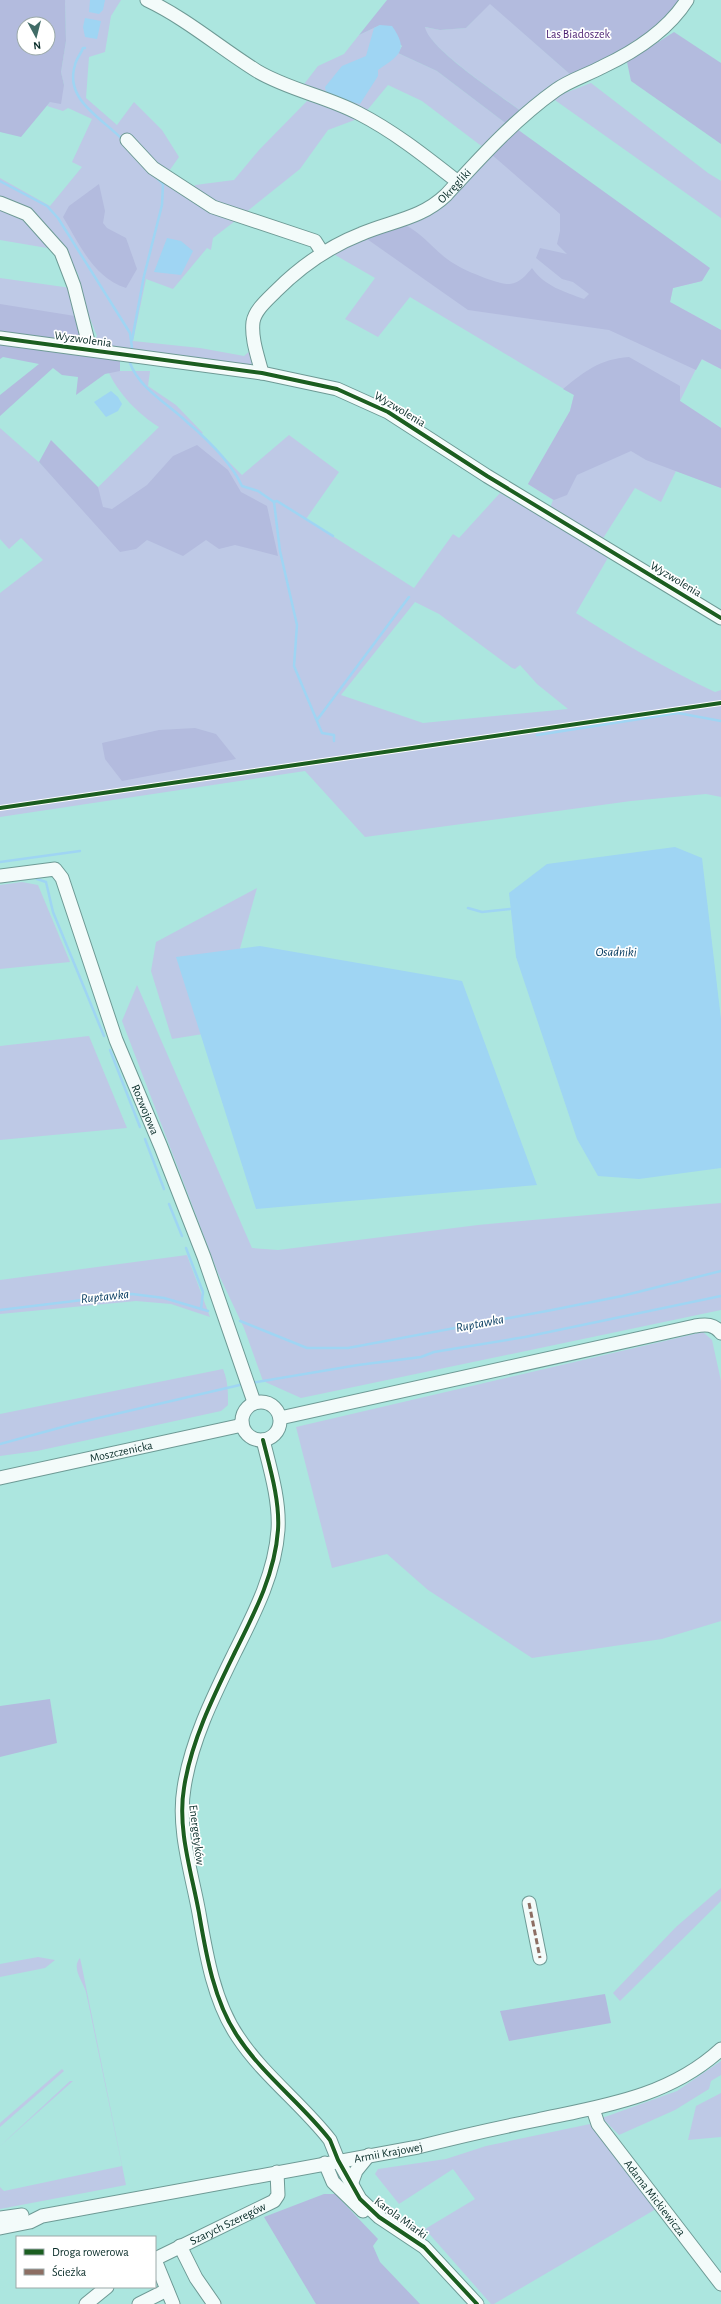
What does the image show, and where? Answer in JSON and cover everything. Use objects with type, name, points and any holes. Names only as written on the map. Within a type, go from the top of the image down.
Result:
[{"type":"street","points":[[147,0],[169,11],[258,71],[295,90],[336,102],[358,112],[406,140],[458,182]]},
{"type":"street","name":"Okręgliki","points":[[262,373],[253,338],[254,318],[263,304],[281,287],[322,252],[360,234],[421,213],[439,202],[522,116],[557,89],[604,67],[670,24],[687,0]]},
{"type":"street","points":[[127,140],[153,168],[212,207],[315,241],[322,252]]},
{"type":"street","points":[[0,203],[27,214],[61,252],[74,286],[90,350]]},
{"type":"street","name":"Wyzwolenia","points":[[0,338],[262,373],[337,389],[371,402],[721,618]]},
{"type":"street","name":"Rozwojowa","points":[[0,876],[55,869],[62,878],[116,1040],[161,1146],[197,1241],[252,1397]]},
{"type":"street","points":[[280,1418],[695,1326],[706,1324],[714,1326],[721,1333]]},
{"type":"street","points":[[252,1397],[271,1404],[276,1408],[280,1418],[280,1424],[274,1435],[263,1440],[251,1438],[246,1434],[242,1423],[244,1410],[252,1397]]},
{"type":"street","name":"Moszczenicka","points":[[0,1478],[238,1426],[242,1423]]},
{"type":"street","name":"Energetyków","points":[[263,1440],[275,1492],[279,1529],[275,1552],[266,1585],[255,1612],[228,1667],[194,1748],[184,1788],[182,1809],[208,1958],[222,2004],[238,2037],[256,2060],[318,2124],[330,2140],[338,2160]]},
{"type":"street","points":[[529,1904],[540,1958]]},
{"type":"street","name":"Armii Krajowej","points":[[0,2228],[30,2222],[42,2216],[338,2160],[418,2147],[473,2132],[593,2109],[648,2094],[690,2074],[721,2049]]},
{"type":"street","name":"Adama Mickiewicza","points":[[593,2109],[598,2124],[721,2284]]},
{"type":"street","points":[[352,2182],[356,2171],[369,2155]]},
{"type":"street","name":"Karola Miarki","points":[[338,2160],[352,2182],[360,2199],[379,2217],[424,2247],[477,2304]]},
{"type":"street","name":"Karola Miarki","points":[[325,2163],[334,2182],[352,2202],[367,2214],[379,2217]]},
{"type":"street","name":"Szarych Szeregów","points":[[156,2259],[180,2246],[274,2201],[278,2195],[277,2172]]},
{"type":"street","name":"Armii Krajowej","points":[[0,2218],[28,2214],[42,2216]]},
{"type":"street","points":[[180,2246],[196,2278],[214,2304]]},
{"type":"street","points":[[156,2262],[173,2304]]},
{"type":"street","points":[[86,2304],[106,2288]]},
{"type":"street","points":[[139,2304],[167,2290]]},
{"type":"shaded area","points":[[65,0],[121,0],[111,16],[105,52],[89,57],[86,98],[117,125],[134,102],[162,130],[179,157],[162,181],[197,205],[235,221],[213,238],[211,250],[207,248],[173,289],[146,279],[133,341],[200,348],[244,356],[250,351],[254,366],[92,345],[97,336],[89,316],[78,274],[56,238],[0,199],[0,178],[50,206],[82,167],[72,162],[92,119],[68,108],[63,111],[47,106],[64,85],[61,72],[66,41]]},
{"type":"shaded area","points":[[490,3],[572,76],[521,111],[467,71],[438,47],[424,27],[440,30],[466,28]]},
{"type":"shaded area","points":[[380,25],[398,53],[437,71],[508,125],[484,148],[422,101],[388,85],[364,114],[298,92],[318,66],[344,54],[359,35]]},
{"type":"shaded area","points":[[591,83],[708,173],[721,181],[721,218],[552,98]]},
{"type":"shaded area","points":[[307,101],[351,113],[360,118],[328,130],[300,169],[240,217],[191,192],[195,185],[234,180],[259,150]]},
{"type":"shaded area","points":[[517,129],[702,281],[673,288],[670,302],[721,330],[721,369],[701,359],[680,401],[721,428],[721,488],[676,471],[661,502],[635,488],[602,540],[550,508],[553,500],[528,484],[570,411],[574,395],[410,297],[378,337],[345,319],[375,278],[330,252],[427,217]]},
{"type":"shaded area","points":[[0,209],[26,218],[53,249],[0,240]]},
{"type":"shaded area","points":[[0,278],[71,288],[78,320],[0,330]]},
{"type":"shaded area","points":[[108,371],[150,371],[148,386],[176,405],[203,433],[201,434],[242,475],[289,435],[339,472],[306,519],[414,588],[453,534],[459,538],[500,493],[609,556],[576,613],[661,665],[715,692],[721,690],[721,797],[706,794],[631,801],[365,837],[305,771],[0,817],[0,593],[43,560],[21,538],[9,549],[0,539],[0,428],[42,465],[80,505],[159,427],[151,422],[129,402]],"holes":[[[415,602],[439,614],[512,668],[515,669],[520,665],[537,684],[568,709],[423,723],[341,695]]]},
{"type":"shaded area","points":[[22,882],[38,885],[70,962],[0,969],[0,885]]},
{"type":"shaded area","points":[[257,888],[239,952],[203,1034],[172,1039],[151,971],[156,942]]},
{"type":"shaded area","points":[[137,985],[252,1248],[278,1250],[478,1225],[721,1203],[721,1310],[301,1398],[263,1381],[244,1328],[218,1273],[122,1021]]},
{"type":"shaded area","points":[[89,1036],[127,1128],[0,1140],[0,1046]]},
{"type":"shaded area","points":[[187,1255],[210,1317],[171,1304],[136,1301],[0,1314],[0,1280]]},
{"type":"shaded area","points":[[703,1332],[712,1340],[721,1381],[721,1621],[662,1639],[532,1658],[428,1590],[387,1554],[332,1568],[296,1427]]},
{"type":"shaded area","points":[[223,1369],[227,1382],[228,1405],[221,1411],[37,1451],[0,1456],[0,1414]]},
{"type":"shaded area","points":[[721,1888],[721,1901],[620,2001],[613,1993],[676,1927]]},
{"type":"shaded area","points":[[38,1957],[55,1960],[45,1968],[0,1977],[0,1964]]},
{"type":"shaded area","points":[[80,1958],[126,2185],[0,2209],[0,2187],[4,2191],[122,2166],[86,1992],[77,1971]]},
{"type":"shaded area","points":[[721,2061],[721,2075],[711,2081],[709,2089],[675,2110],[619,2135],[602,2118],[677,2091]]},
{"type":"shaded area","points":[[62,2069],[64,2071],[0,2127],[0,2123]]},
{"type":"shaded area","points":[[70,2081],[73,2081],[0,2146]]},
{"type":"shaded area","points":[[721,2093],[721,2137],[688,2140],[696,2106]]},
{"type":"shaded area","points":[[590,2124],[656,2209],[494,2304],[491,2304],[425,2229],[475,2199],[453,2169],[399,2204],[375,2174],[378,2169],[446,2159],[486,2146]]},
{"type":"green space","points":[[0,0],[65,0],[66,41],[61,72],[64,85],[61,104],[50,102],[21,137],[0,132]]},
{"type":"green space","name":"Las Biadoszek","points":[[387,0],[681,0],[661,31],[572,76],[490,4],[466,28],[440,30],[425,27],[429,36],[451,59],[521,111],[508,125],[437,71],[398,53],[402,46],[380,25],[359,35]]},
{"type":"green space","points":[[674,32],[721,63],[721,144],[631,81],[627,62]]},
{"type":"green space","points":[[517,129],[710,268],[702,281],[673,288],[670,302],[721,330],[721,369],[702,359],[696,370],[609,330],[468,310],[367,239],[405,225],[418,233],[447,259],[473,273],[490,280],[510,284],[520,280],[532,268],[537,274],[555,288],[584,299],[589,294],[573,282],[562,279],[536,258],[540,248],[567,254],[557,244],[560,231],[560,214],[491,154]]},
{"type":"green space","points":[[99,184],[105,211],[103,223],[107,228],[126,238],[137,269],[126,288],[105,276],[88,259],[63,217],[69,206]]},
{"type":"green space","points":[[0,304],[75,316],[83,344],[0,332]]},
{"type":"green space","points":[[0,341],[120,357],[120,371],[105,374],[76,395],[78,377],[62,375],[53,368],[0,416],[0,395],[39,364],[3,357],[0,359]]},
{"type":"green space","points":[[629,357],[680,386],[680,401],[721,428],[721,488],[646,460],[631,451],[577,475],[567,495],[554,500],[528,484],[570,411],[574,395],[563,389],[586,371],[601,363]]},
{"type":"green space","points":[[51,440],[98,487],[103,507],[112,509],[147,485],[173,456],[197,445],[228,470],[241,492],[267,506],[278,556],[235,545],[219,549],[206,540],[183,556],[147,540],[136,549],[120,552],[39,462]]},
{"type":"green space","points":[[195,728],[216,734],[236,759],[122,781],[105,759],[102,743],[159,730]]},
{"type":"green space","points":[[50,1699],[57,1743],[0,1757],[0,1706]]},
{"type":"green space","points":[[605,1994],[611,2023],[509,2041],[500,2011]]},
{"type":"green space","points":[[324,2194],[335,2194],[378,2239],[373,2246],[380,2262],[420,2304],[316,2304],[264,2217]]},
{"type":"water","points":[[90,0],[105,0],[103,10],[99,14],[89,12]]},
{"type":"water","points":[[85,18],[101,21],[97,39],[85,37],[83,27]]},
{"type":"water","points":[[380,25],[392,26],[397,34],[401,47],[397,56],[378,70],[378,76],[360,104],[327,96],[325,87],[342,66],[366,56],[374,28]]},
{"type":"water","points":[[167,238],[181,241],[193,251],[181,275],[154,272]]},
{"type":"water","points":[[111,391],[118,397],[122,404],[118,411],[106,417],[94,402]]},
{"type":"water","name":"Osadniki","points":[[675,847],[702,858],[721,1019],[721,1168],[639,1179],[598,1176],[577,1139],[516,957],[509,893],[547,864]]},
{"type":"water","points":[[260,946],[462,981],[537,1185],[256,1209],[176,957]]},
{"type":"waterway","points":[[85,48],[83,48],[76,63],[73,77],[75,88],[87,107],[123,140]]},
{"type":"waterway","points":[[132,340],[144,276],[162,205],[163,184],[157,178]]},
{"type":"waterway","points":[[0,181],[47,206],[58,218],[130,333],[132,348]]},
{"type":"waterway","points":[[130,363],[134,372],[147,388],[218,451],[232,468],[242,486],[258,491],[274,502],[277,501],[333,536]]},
{"type":"waterway","points":[[274,502],[280,551],[297,625],[294,666],[322,733],[334,735],[334,741]]},
{"type":"waterway","points":[[317,720],[409,597]]},
{"type":"waterway","points":[[537,735],[678,713],[721,721]]},
{"type":"waterway","points":[[0,862],[80,851]]},
{"type":"waterway","points":[[37,879],[46,882],[53,912],[104,1036]]},
{"type":"waterway","points":[[468,908],[482,912],[510,909]]},
{"type":"waterway","points":[[110,1050],[140,1127]]},
{"type":"waterway","points":[[145,1139],[164,1189]]},
{"type":"waterway","points":[[169,1204],[182,1236]]},
{"type":"waterway","points":[[186,1248],[203,1292],[201,1309]]},
{"type":"waterway","name":"Ruptawka","points":[[240,1321],[307,1348],[348,1348],[622,1296],[721,1271]]},
{"type":"waterway","name":"Ruptawka","points":[[0,1310],[132,1294],[164,1298],[208,1311]]},
{"type":"waterway","points":[[251,1383],[358,1365],[421,1357],[434,1352],[525,1337],[721,1296]]},
{"type":"waterway","points":[[0,1444],[77,1423],[244,1384]]},
{"type":"marked path","points":[[529,1903],[540,1958]]},
{"type":"cycle path","points":[[0,338],[262,373],[337,389],[388,412],[487,476],[721,618]]},
{"type":"cycle path","points":[[0,808],[721,703]]},
{"type":"cycle path","points":[[263,1440],[274,1485],[278,1519],[278,1530],[273,1562],[256,1608],[204,1718],[187,1770],[182,1804],[182,1819],[186,1851],[208,1961],[223,2009],[238,2037],[259,2064],[330,2140],[338,2160],[360,2199],[379,2217],[424,2247],[477,2304]]}]
